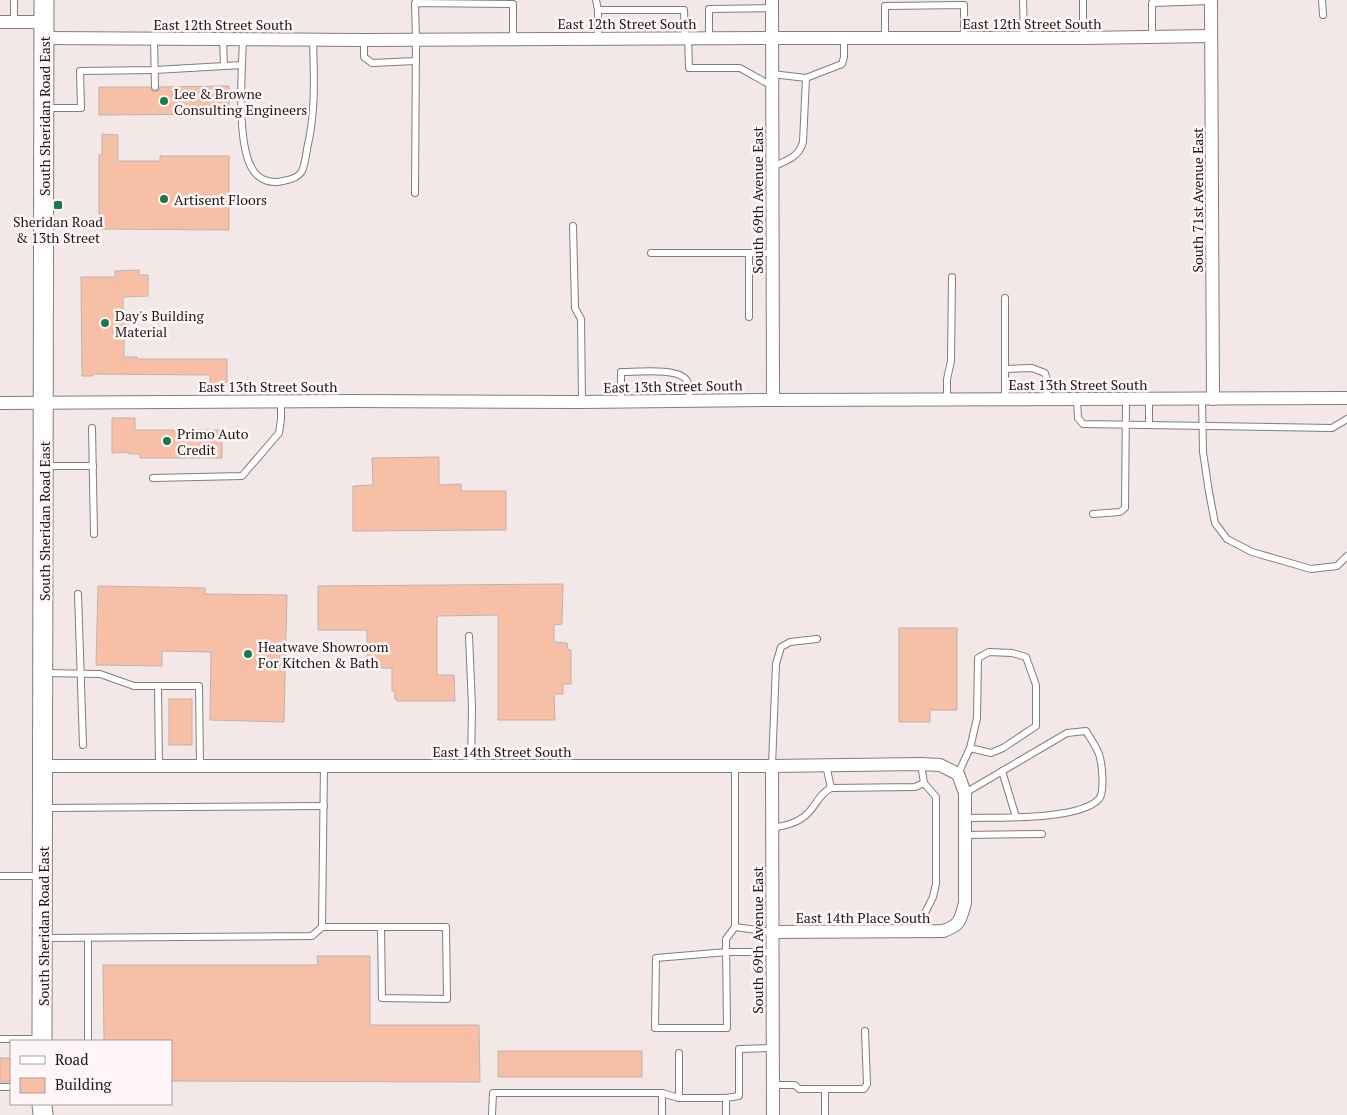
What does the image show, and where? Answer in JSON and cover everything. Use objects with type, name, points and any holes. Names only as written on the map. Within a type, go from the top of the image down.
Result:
[{"type":"main road","name":"South Sheridan Road East","points":[[42,1040],[44,808],[44,0]]},
{"type":"street","name":"South 71st Avenue East","points":[[1208,399],[1211,1]]},
{"type":"street","name":"South 69th Avenue East","points":[[772,4],[773,400]]},
{"type":"street","name":"East 12th Street South","points":[[0,22],[14,22],[44,30],[154,38],[223,39],[1083,38],[1211,36]]},
{"type":"street","name":"East 13th Street South","points":[[0,403],[1347,398]]},
{"type":"street","name":"East 14th Street South","points":[[44,766],[772,766],[921,764],[940,765],[958,774]]},
{"type":"street","name":"South 69th Avenue East","points":[[772,766],[773,1115]]},
{"type":"street","points":[[958,774],[965,793],[965,836]]},
{"type":"street","name":"East 14th Place South","points":[[772,932],[943,931],[955,927],[960,920],[965,903],[965,836]]},
{"type":"lane","points":[[14,0],[14,22]]},
{"type":"lane","points":[[596,0],[598,38]]},
{"type":"lane","points":[[1023,0],[1024,38]]},
{"type":"lane","points":[[1083,0],[1083,38]]},
{"type":"lane","points":[[1322,0],[1322,16]]},
{"type":"lane","points":[[1152,36],[1152,3],[1211,1]]},
{"type":"lane","points":[[414,193],[416,38],[414,2],[513,2],[513,39]]},
{"type":"lane","points":[[885,38],[885,6],[964,3],[964,38]]},
{"type":"lane","points":[[709,38],[709,9],[772,4]]},
{"type":"lane","points":[[598,10],[684,10],[690,68],[740,68],[772,80],[806,78],[842,64],[844,38]]},
{"type":"lane","points":[[154,38],[155,87]]},
{"type":"lane","points":[[223,39],[224,66]]},
{"type":"lane","points":[[243,39],[243,137],[247,157],[253,170],[260,178],[271,182],[292,179],[301,172],[310,136],[314,107],[313,39]]},
{"type":"lane","points":[[364,40],[364,57],[372,63],[416,61]]},
{"type":"lane","points":[[44,108],[80,108],[80,71],[155,70],[242,65]]},
{"type":"lane","points":[[772,167],[790,160],[801,150],[806,78]]},
{"type":"lane","points":[[573,226],[575,308],[581,319],[582,402]]},
{"type":"lane","points":[[651,253],[772,253]]},
{"type":"lane","points":[[749,254],[749,317]]},
{"type":"lane","points":[[947,400],[946,379],[951,361],[952,276]]},
{"type":"lane","points":[[1005,298],[1005,400]]},
{"type":"lane","points":[[1006,369],[1032,368],[1045,373],[1048,380],[1048,400]]},
{"type":"lane","points":[[621,402],[621,372],[676,372],[684,376],[689,383],[689,401]]},
{"type":"lane","points":[[1093,514],[1120,512],[1125,508],[1126,399]]},
{"type":"lane","points":[[1148,399],[1148,425]]},
{"type":"lane","points":[[1208,399],[1203,425],[1203,452],[1215,523],[1227,539],[1252,552],[1311,568],[1337,566],[1347,556]]},
{"type":"lane","points":[[1077,400],[1078,418],[1083,424],[1203,425],[1230,428],[1332,428],[1347,420]]},
{"type":"lane","points":[[153,478],[242,476],[279,433],[281,402]]},
{"type":"lane","points":[[92,428],[94,534]]},
{"type":"lane","points":[[44,466],[93,466]]},
{"type":"lane","points":[[78,594],[83,745]]},
{"type":"lane","points":[[469,636],[472,707],[471,766]]},
{"type":"lane","points":[[772,766],[776,664],[781,647],[790,642],[817,639]]},
{"type":"lane","points":[[958,774],[970,748],[977,718],[978,658],[989,652],[1012,653],[1026,658],[1036,684],[1036,726],[992,753],[970,748]]},
{"type":"lane","points":[[44,673],[100,674],[134,686],[199,686],[200,765]]},
{"type":"lane","points":[[158,686],[159,766]]},
{"type":"lane","points":[[965,793],[1067,733],[1086,731],[1099,755],[1103,778],[1102,793],[1099,799],[1082,809],[1048,815],[965,818]]},
{"type":"lane","points":[[916,931],[933,897],[936,884],[936,796],[924,783],[921,764]]},
{"type":"lane","points":[[322,927],[324,765]]},
{"type":"lane","points":[[735,765],[735,927],[726,939],[727,952],[727,1028],[655,1028],[656,958],[727,952],[772,952]]},
{"type":"lane","points":[[826,765],[831,788]]},
{"type":"lane","points":[[1002,771],[1016,817]]},
{"type":"lane","points":[[772,828],[788,825],[808,814],[824,791],[831,788],[915,787],[924,783]]},
{"type":"lane","points":[[44,808],[324,806]]},
{"type":"lane","points":[[965,836],[1042,834]]},
{"type":"lane","points":[[0,883],[1,876],[43,876]]},
{"type":"lane","points":[[43,938],[312,936],[322,927],[381,927],[446,927],[447,999],[382,998],[381,927]]},
{"type":"lane","points":[[735,927],[772,932]]},
{"type":"lane","points":[[88,938],[88,1040]]},
{"type":"lane","points":[[773,1085],[795,1085],[799,1089],[864,1089],[867,1084],[865,1031]]},
{"type":"lane","points":[[0,1039],[42,1040]]},
{"type":"lane","points":[[492,1115],[492,1093],[662,1093],[679,1098],[726,1098],[739,1096],[739,1049],[774,1048]]},
{"type":"lane","points":[[679,1053],[679,1098]]},
{"type":"lane","points":[[825,1089],[825,1115]]},
{"type":"lane","points":[[662,1093],[662,1115]]},
{"type":"lane","points":[[726,1098],[726,1115]]},
{"type":"building","name":"Lee & Browne Consulting Engineers","points":[[229,86],[229,114],[99,115],[99,87],[150,87],[155,92],[160,87]]},
{"type":"building","name":"Artisent Floors","points":[[102,134],[118,135],[118,161],[160,161],[160,156],[229,156],[229,230],[99,229],[99,155],[102,155]]},
{"type":"building","name":"Day's Building Material","points":[[139,270],[139,275],[148,275],[148,296],[123,297],[123,317],[128,317],[128,329],[126,329],[126,334],[124,334],[124,357],[137,357],[137,359],[227,359],[227,386],[210,386],[210,375],[93,374],[93,376],[82,376],[81,277],[115,277],[115,271]]},
{"type":"building","name":"Primo Auto Credit","points":[[112,418],[135,418],[135,430],[222,430],[222,458],[140,458],[140,454],[129,454],[129,452],[112,453]]},
{"type":"building","points":[[439,457],[439,485],[461,484],[461,491],[506,491],[506,530],[353,531],[353,486],[373,485],[372,458]]},
{"type":"building","points":[[563,584],[562,624],[554,625],[554,642],[567,643],[568,650],[571,650],[571,684],[563,684],[563,694],[554,694],[555,720],[498,720],[498,615],[437,616],[437,675],[454,675],[455,701],[397,701],[395,699],[395,691],[392,691],[392,668],[367,668],[367,630],[318,630],[318,586]]},
{"type":"building","name":"Heatwave Showroom For Kitchen & Bath","points":[[98,586],[205,588],[205,594],[287,595],[284,722],[210,720],[211,652],[162,651],[162,666],[96,665]]},
{"type":"building","points":[[899,628],[957,628],[957,710],[930,710],[930,722],[899,722]]},
{"type":"building","points":[[169,699],[192,699],[192,745],[169,745]]},
{"type":"building","points":[[317,956],[370,956],[370,1025],[479,1025],[480,1082],[172,1081],[172,1040],[104,1040],[103,965],[318,965]]},
{"type":"building","points":[[498,1051],[642,1051],[642,1077],[498,1077]]},
{"type":"building","points":[[0,1058],[10,1058],[10,1082],[0,1082]]},
{"type":"place","name":"Lee & Browne Consulting Engineers","points":[[164,101]]},
{"type":"place","name":"Artisent Floors","points":[[164,199]]},
{"type":"place","name":"Sheridan Road & 13th Street","points":[[58,205]]},
{"type":"place","name":"Day's Building Material","points":[[105,323]]},
{"type":"place","name":"Primo Auto Credit","points":[[167,441]]},
{"type":"place","name":"Heatwave Showroom For Kitchen & Bath","points":[[248,654]]}]
